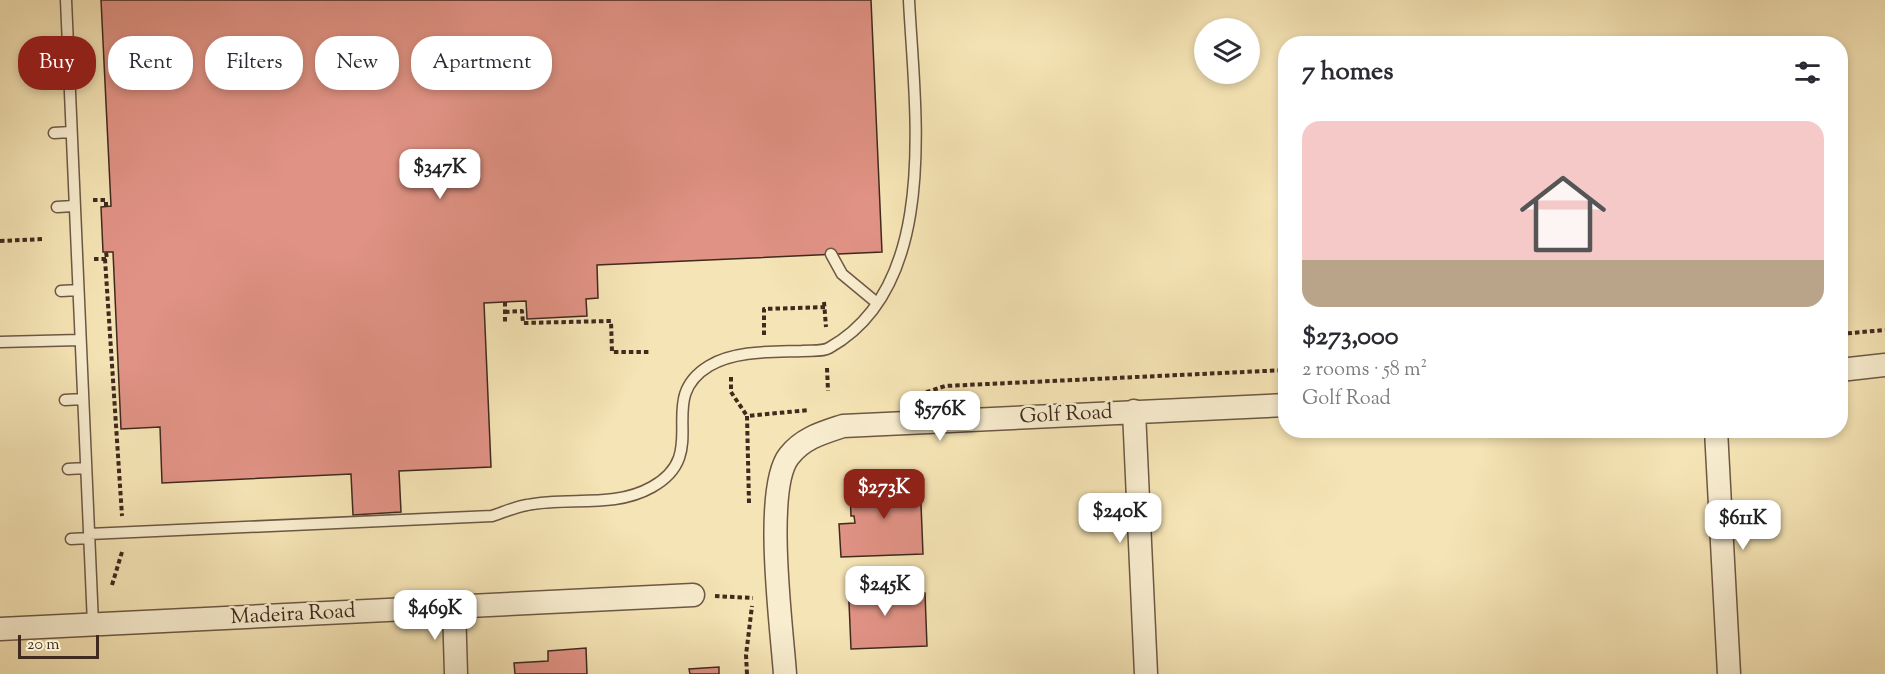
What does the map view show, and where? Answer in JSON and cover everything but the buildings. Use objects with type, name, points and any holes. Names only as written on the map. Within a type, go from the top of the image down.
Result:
[{"type":"street","points":[[1848,369],[1885,365]]},
{"type":"street","name":"Golf Road","points":[[785,674],[775,514],[779,483],[788,458],[811,436],[843,426],[1278,405]]},
{"type":"street","points":[[1134,411],[1146,674]]},
{"type":"street","points":[[1716,438],[1729,674]]},
{"type":"street","name":"Madeira Road","points":[[0,629],[693,595]]},
{"type":"street","points":[[454,607],[456,674]]},
{"type":"lane","points":[[66,0],[67,36]]},
{"type":"lane","points":[[71,539],[89,536],[492,516],[529,504],[605,500],[629,496],[652,487],[669,473],[680,459],[683,446],[681,401],[687,386],[699,373],[723,359],[769,352],[826,350],[854,329],[877,303],[895,269],[906,238],[914,196],[917,161],[909,0]]},
{"type":"lane","points":[[69,90],[93,624]]},
{"type":"lane","points":[[54,133],[71,132]]},
{"type":"lane","points":[[57,207],[74,206]]},
{"type":"lane","points":[[831,254],[842,274],[877,303]]},
{"type":"lane","points":[[61,291],[78,290]]},
{"type":"lane","points":[[0,342],[80,340]]},
{"type":"lane","points":[[65,400],[83,399]]},
{"type":"lane","points":[[68,469],[86,468]]},
{"type":"path","points":[[0,241],[44,239]]},
{"type":"path","points":[[105,259],[122,518]]},
{"type":"path","points":[[505,302],[506,324]]},
{"type":"path","points":[[755,336],[765,334],[764,309],[824,304],[826,331]]},
{"type":"path","points":[[505,312],[522,311],[523,324],[611,321],[612,352],[649,352]]},
{"type":"path","points":[[1848,333],[1885,330]]},
{"type":"path","points":[[827,364],[828,391]]},
{"type":"path","points":[[731,370],[731,392],[747,416]]},
{"type":"path","points":[[111,588],[124,545]]},
{"type":"path","points":[[693,595],[753,598]]}]
